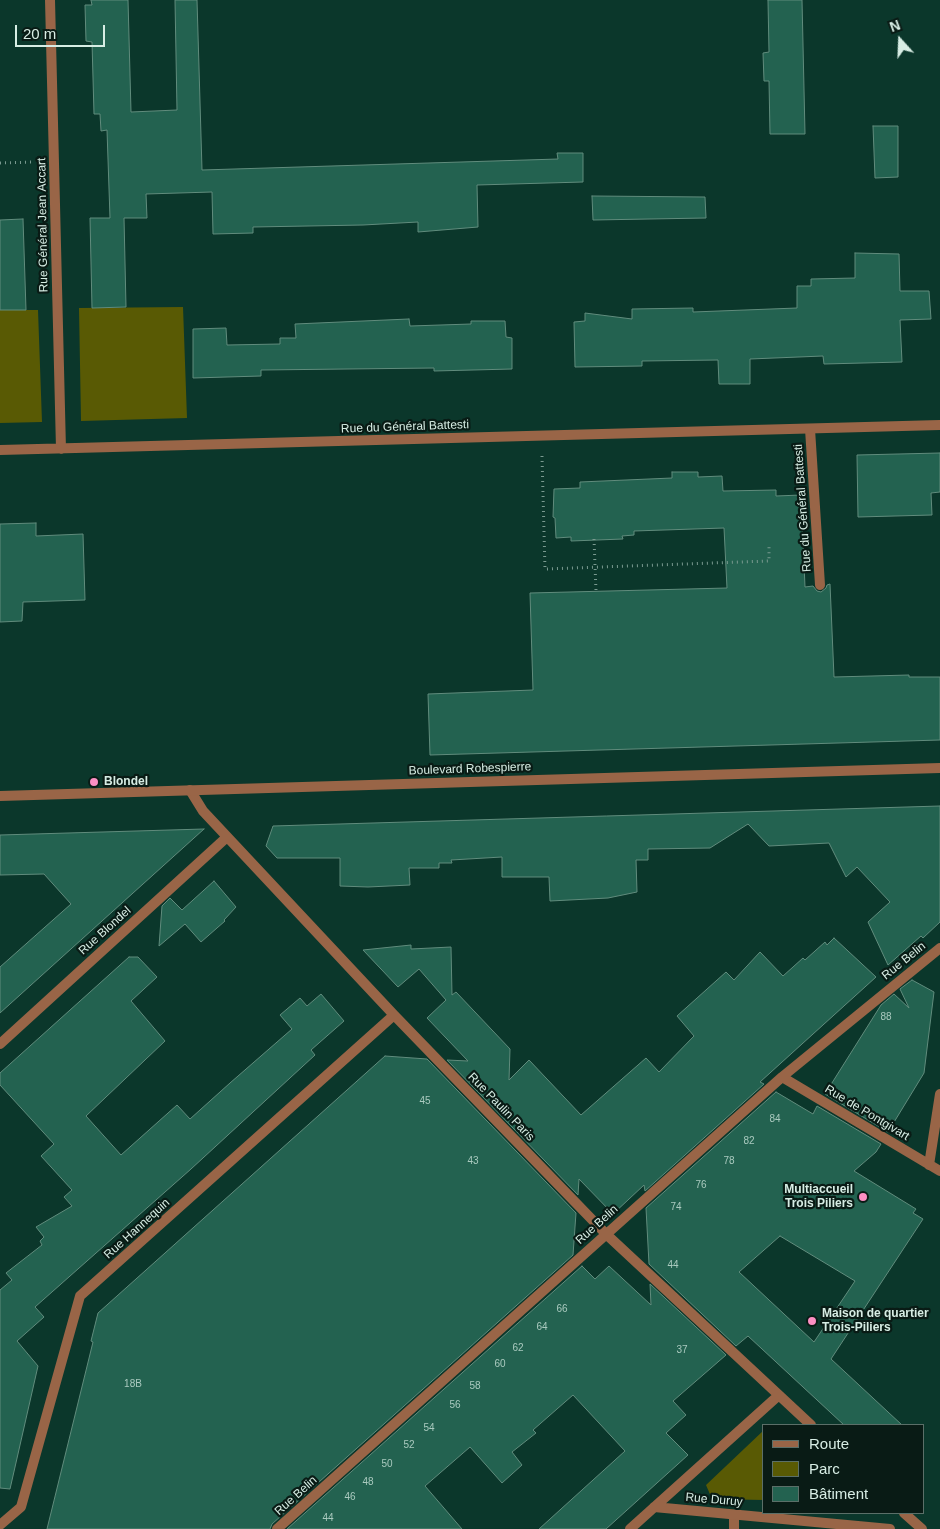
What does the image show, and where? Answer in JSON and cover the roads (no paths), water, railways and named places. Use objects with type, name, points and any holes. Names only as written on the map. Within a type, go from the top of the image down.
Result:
[{"type":"street","name":"Rue Général Jean Accart","points":[[50,0],[61,449]]},
{"type":"street","name":"Rue du Général Battesti","points":[[0,450],[940,425]]},
{"type":"street","name":"Rue du Général Battesti","points":[[810,428],[820,585]]},
{"type":"street","name":"Boulevard Robespierre","points":[[0,796],[940,768]]},
{"type":"street","name":"Rue Paulin Paris","points":[[190,790],[203,811],[227,837],[394,1015],[606,1234],[810,1424]]},
{"type":"street","name":"Rue Blondel","points":[[0,1044],[227,837]]},
{"type":"street","name":"Rue Belin","points":[[277,1529],[782,1076],[940,948]]},
{"type":"street","name":"Rue Hannequin","points":[[0,1525],[21,1507],[80,1296],[394,1015]]},
{"type":"street","name":"Rue de Pontgivart","points":[[782,1076],[940,1171]]},
{"type":"street","points":[[930,1165],[940,1094]]},
{"type":"street","name":"Rue Duruy","points":[[630,1529],[779,1396]]},
{"type":"street","name":"Rue Duruy","points":[[654,1507],[890,1529]]},
{"type":"street","points":[[734,1514],[734,1529]]},
{"type":"street","points":[[905,1514],[922,1529]]},
{"type":"place","name":"Blondel","points":[[94,782]]},
{"type":"place","name":"Multiaccueil Trois Piliers","points":[[863,1197]]},
{"type":"place","name":"Maison de quartier Trois-Piliers","points":[[812,1321]]}]
